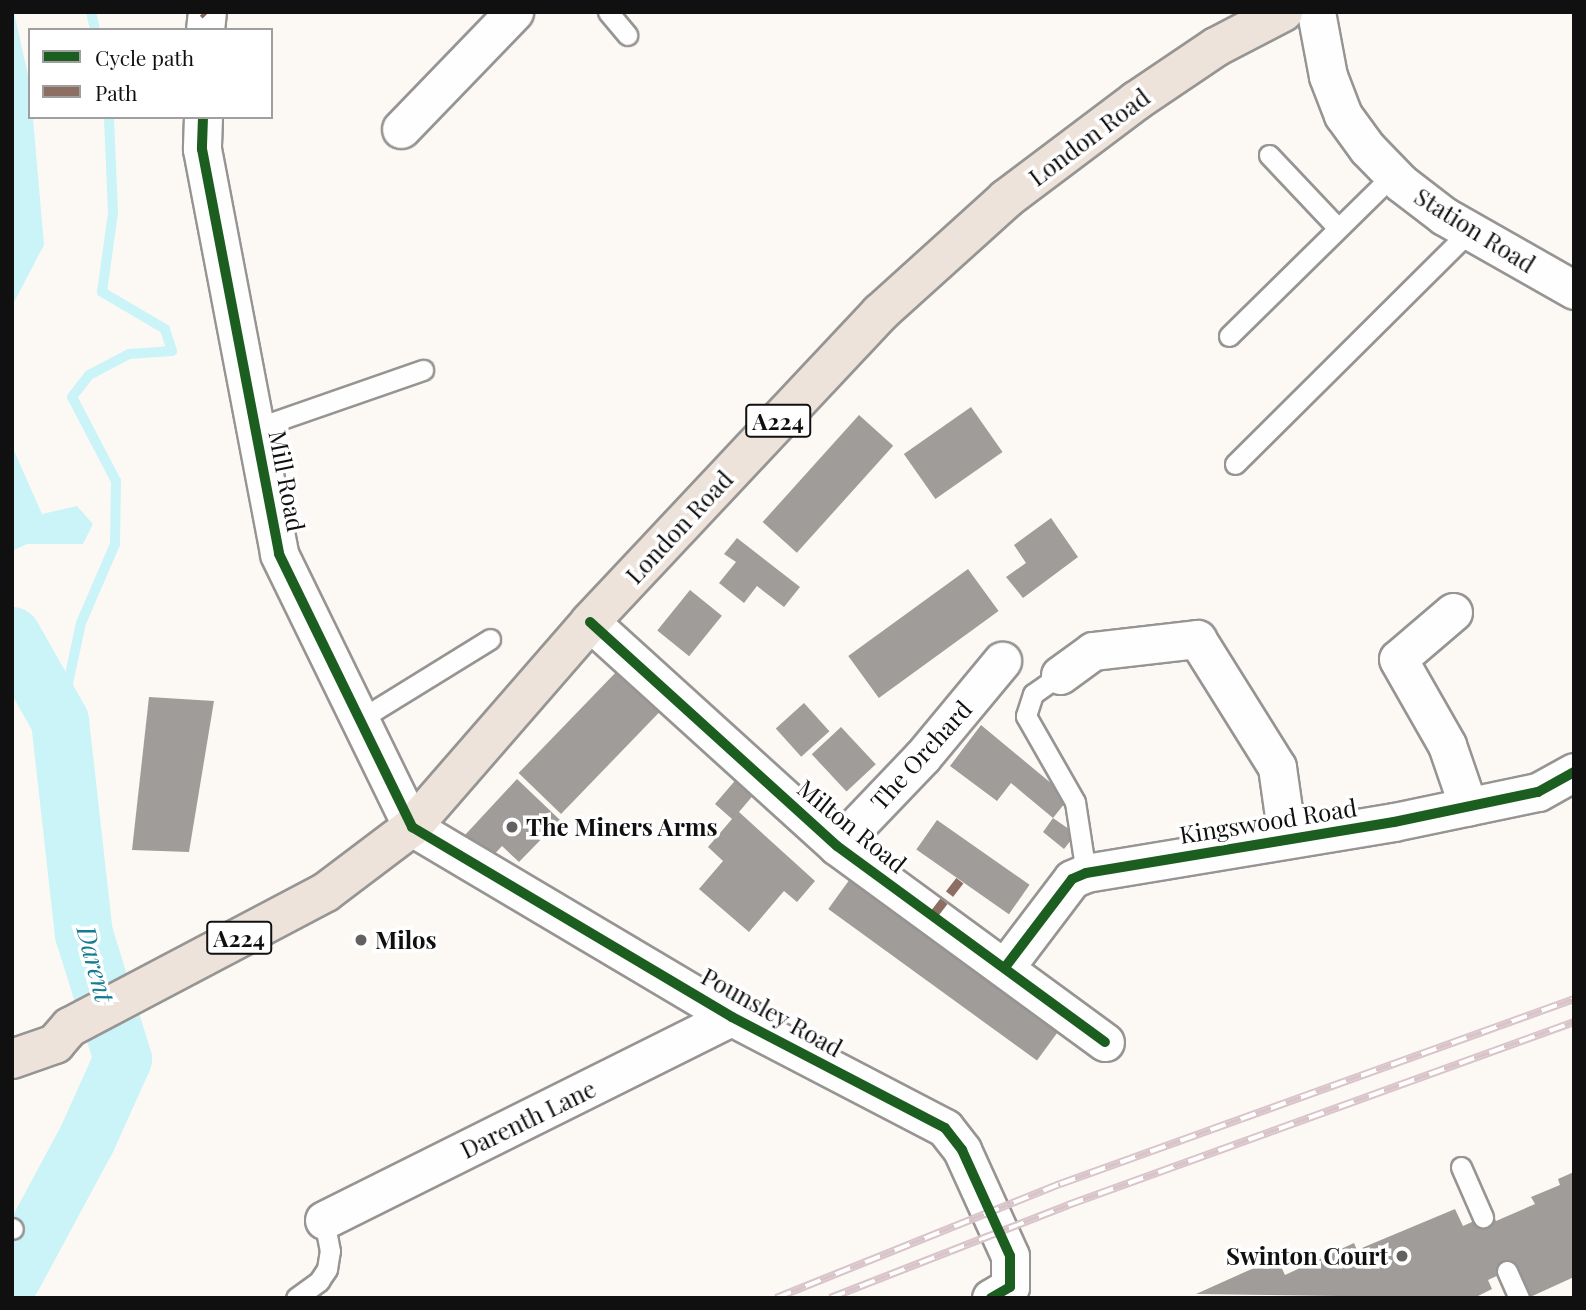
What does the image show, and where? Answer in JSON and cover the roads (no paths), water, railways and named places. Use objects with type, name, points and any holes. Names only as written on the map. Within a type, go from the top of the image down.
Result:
[{"type":"main road","name":"London Road","points":[[12,1059],[55,1044],[77,1024],[326,892],[412,827],[590,622],[880,313],[1006,199],[1136,101],[1216,47],[1283,12]]},
{"type":"main road","points":[[12,1031],[45,1024],[77,1024]]},
{"type":"street","name":"Station Road","points":[[1317,12],[1328,76],[1343,115],[1393,175],[1470,231],[1572,286]]},
{"type":"street","points":[[401,129],[511,13]]},
{"type":"street","name":"Mill Road","points":[[203,119],[202,149],[279,554],[412,827]]},
{"type":"street","points":[[1453,612],[1398,659],[1447,745],[1468,806]]},
{"type":"street","name":"Milton Road","points":[[590,622],[837,846],[1006,966],[1105,1042]]},
{"type":"street","points":[[1060,675],[1093,651],[1197,639],[1278,767],[1287,837]]},
{"type":"street","name":"The Orchard","points":[[837,846],[923,756],[1002,661]]},
{"type":"street","name":"Kingswood Road","points":[[1006,966],[1072,879],[1086,873],[1538,792],[1574,772]]},
{"type":"street","name":"Pounsley Road","points":[[412,827],[732,1017],[946,1128],[962,1150],[1010,1256],[1010,1287],[991,1298]]},
{"type":"street","name":"Darenth Lane","points":[[324,1220],[732,1017]]},
{"type":"lane","points":[[608,12],[627,35]]},
{"type":"lane","points":[[1269,155],[1338,228]]},
{"type":"lane","points":[[1229,336],[1393,175]]},
{"type":"lane","points":[[1235,464],[1470,231]]},
{"type":"lane","points":[[256,428],[424,370]]},
{"type":"lane","points":[[359,720],[490,639]]},
{"type":"lane","points":[[1060,675],[1033,694],[1026,716],[1075,802],[1086,873]]},
{"type":"lane","points":[[1461,1167],[1483,1217]]},
{"type":"lane","points":[[296,1298],[319,1281],[327,1269],[330,1251],[324,1220]]},
{"type":"lane","points":[[1507,1271],[1519,1298]]},
{"type":"water","points":[[14,12],[28,75],[28,119],[33,119],[44,245],[12,306]]},
{"type":"water","points":[[12,446],[42,514],[77,506],[93,524],[83,544],[27,544],[12,551]]},
{"type":"waterway","points":[[91,12],[95,28]]},
{"type":"waterway","points":[[60,721],[81,623],[115,544],[116,481],[72,397],[89,375],[129,354],[172,351],[165,329],[102,292],[113,213],[109,119]]},
{"type":"waterway","name":"Darent","points":[[12,636],[60,721],[84,934],[123,1059],[87,1139],[12,1278]]},
{"type":"railway","points":[[776,1298],[1060,1184],[1574,999]]},
{"type":"railway","points":[[830,1298],[1068,1205],[1574,1022]]},
{"type":"place","name":"The Miners Arms","points":[[512,827]]},
{"type":"place","name":"Milos","points":[[361,940]]},
{"type":"place","name":"Swinton Court","points":[[1402,1256]]}]
